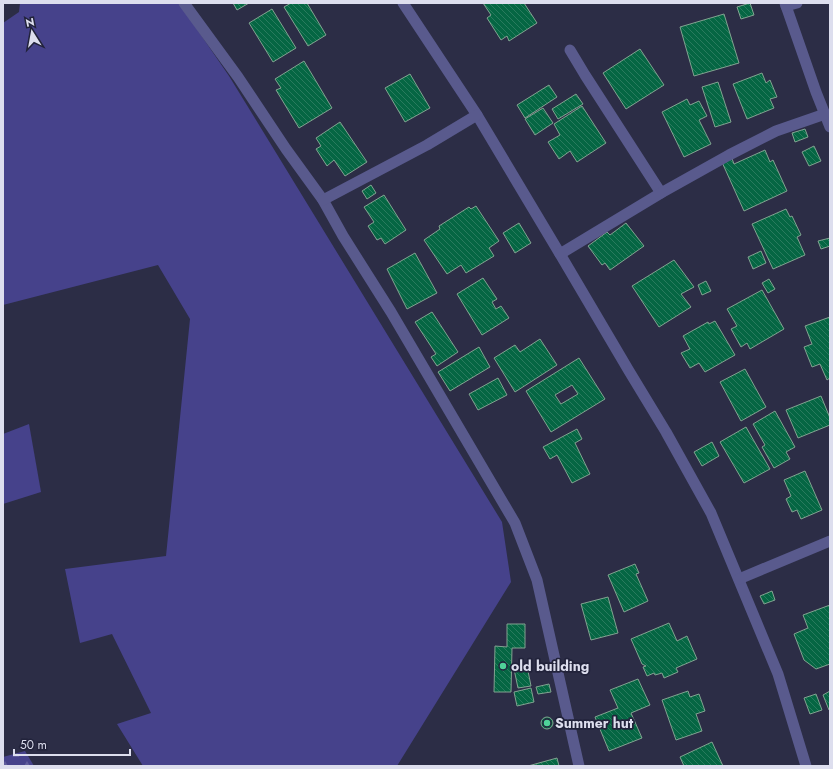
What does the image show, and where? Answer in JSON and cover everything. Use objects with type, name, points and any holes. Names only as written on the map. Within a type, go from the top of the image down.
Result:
[{"type":"street","points":[[184,3],[238,77],[286,149],[324,200],[343,236],[391,312],[515,523],[537,580],[579,766]]},
{"type":"street","points":[[403,3],[476,115],[560,254],[666,432],[711,513],[778,674],[806,766]]},
{"type":"street","points":[[797,3],[786,4],[816,92],[830,127]]},
{"type":"street","points":[[570,50],[661,193]]},
{"type":"street","points":[[560,254],[661,193],[729,155],[776,131],[825,114]]},
{"type":"street","points":[[324,200],[427,145],[476,115]]},
{"type":"street","points":[[739,579],[830,541]]},
{"type":"green space","points":[[20,3],[179,3],[229,76],[502,522],[511,582],[397,766],[143,766],[117,724],[151,713],[112,634],[80,643],[65,569],[166,556],[190,319],[158,265],[3,305],[3,23],[19,12]]},
{"type":"green space","points":[[29,424],[41,492],[3,504],[3,434]]},
{"type":"green space","points":[[25,751],[34,766],[3,766],[3,757]]},
{"type":"building","points":[[233,3],[249,3],[237,10]]},
{"type":"building","points":[[291,3],[307,3],[326,35],[308,46],[284,7]]},
{"type":"building","points":[[483,3],[524,3],[537,23],[509,41],[507,36],[501,40],[487,18],[491,15]]},
{"type":"building","points":[[750,3],[754,15],[741,19],[737,7]]},
{"type":"building","points":[[272,9],[296,48],[273,62],[249,23]]},
{"type":"building","points":[[724,14],[739,63],[694,76],[680,27]]},
{"type":"building","points":[[640,49],[664,85],[626,109],[603,73]]},
{"type":"building","points":[[304,61],[332,108],[299,128],[276,90],[281,88],[275,79]]},
{"type":"building","points":[[762,73],[766,83],[770,80],[777,97],[770,99],[774,108],[747,119],[733,84]]},
{"type":"building","points":[[410,74],[430,108],[405,122],[385,88]]},
{"type":"building","points":[[718,82],[731,122],[715,127],[702,87]]},
{"type":"building","points":[[549,85],[557,97],[525,118],[517,105]]},
{"type":"building","points":[[576,94],[583,104],[558,119],[552,109]]},
{"type":"building","points":[[687,99],[690,105],[699,101],[707,116],[699,120],[711,144],[684,157],[662,112]]},
{"type":"building","points":[[582,106],[606,143],[577,162],[570,151],[559,159],[548,142],[560,135],[554,124]]},
{"type":"building","points":[[543,108],[553,123],[535,135],[525,119]]},
{"type":"building","points":[[340,122],[367,162],[345,176],[334,160],[327,166],[316,149],[321,146],[316,138]]},
{"type":"building","points":[[805,129],[808,137],[795,142],[792,133]]},
{"type":"building","points":[[814,146],[821,161],[809,166],[802,152]]},
{"type":"building","points":[[765,150],[770,162],[773,160],[787,191],[744,211],[721,160],[731,156],[734,164]]},
{"type":"building","points":[[371,185],[376,193],[367,199],[362,191]]},
{"type":"building","points":[[384,195],[406,230],[385,244],[381,238],[377,240],[368,226],[374,222],[364,207]]},
{"type":"building","points":[[476,206],[499,241],[489,248],[494,256],[466,273],[461,265],[447,274],[424,240],[440,229],[439,226],[469,207],[471,209]]},
{"type":"building","points":[[786,209],[790,217],[792,216],[801,235],[797,237],[805,255],[773,269],[752,224]]},
{"type":"building","points":[[519,223],[531,243],[515,253],[503,233]]},
{"type":"building","points":[[626,223],[644,246],[610,270],[605,263],[602,265],[588,246],[607,232],[610,235]]},
{"type":"building","points":[[830,238],[830,246],[821,249],[818,241]]},
{"type":"building","points":[[761,251],[766,263],[753,269],[748,257]]},
{"type":"building","points":[[415,253],[437,293],[407,309],[387,269]]},
{"type":"building","points":[[674,260],[694,287],[681,294],[691,307],[659,327],[632,286]]},
{"type":"building","points":[[483,278],[497,299],[492,302],[496,309],[501,306],[509,318],[482,335],[457,294]]},
{"type":"building","points":[[769,279],[775,289],[768,293],[762,283]]},
{"type":"building","points":[[706,281],[711,291],[702,295],[698,285]]},
{"type":"building","points":[[762,290],[784,329],[750,349],[747,343],[741,347],[731,329],[737,326],[727,309]]},
{"type":"building","points":[[432,312],[458,352],[437,366],[431,357],[436,354],[415,322]]},
{"type":"building","points":[[830,317],[830,378],[827,380],[820,364],[812,367],[804,347],[812,344],[805,326]]},
{"type":"building","points":[[715,321],[735,355],[705,372],[699,363],[690,368],[681,353],[690,349],[683,336],[708,322],[709,324]]},
{"type":"building","points":[[540,339],[557,365],[515,392],[494,358],[515,345],[520,352]]},
{"type":"building","points":[[479,347],[490,367],[450,391],[438,372]]},
{"type":"building","points":[[579,358],[605,399],[551,432],[526,391]],"holes":[[[572,385],[578,394],[561,404],[555,395]]]},
{"type":"building","points":[[745,369],[766,407],[741,421],[720,382]]},
{"type":"building","points":[[498,378],[507,395],[478,410],[469,394]]},
{"type":"building","points":[[821,396],[830,418],[830,425],[798,438],[786,410]]},
{"type":"building","points":[[775,411],[795,447],[786,452],[790,459],[774,468],[762,447],[765,445],[753,424]]},
{"type":"building","points":[[746,427],[770,469],[744,483],[720,442]]},
{"type":"building","points":[[577,429],[582,439],[575,443],[590,474],[572,483],[557,455],[550,459],[543,447]]},
{"type":"building","points":[[712,442],[719,456],[702,466],[694,452]]},
{"type":"building","points":[[805,471],[822,510],[801,519],[797,510],[792,512],[786,499],[791,496],[784,480]]},
{"type":"building","points":[[635,564],[639,573],[636,574],[648,601],[624,612],[608,575]]},
{"type":"building","points":[[772,591],[775,600],[764,604],[760,596]]},
{"type":"building","points":[[608,597],[618,633],[591,640],[581,604]]},
{"type":"building","points":[[830,605],[830,664],[816,669],[804,660],[794,634],[808,628],[803,615]]},
{"type":"building","points":[[669,623],[677,641],[687,636],[697,659],[676,668],[678,672],[664,678],[662,673],[655,675],[654,673],[647,676],[643,667],[646,666],[642,664],[631,639]]},
{"type":"building","name":"old building","points":[[507,624],[525,624],[525,648],[512,648],[511,692],[494,692],[495,646],[507,647]]},
{"type":"building","points":[[527,666],[531,686],[518,688],[514,669]]},
{"type":"building","points":[[638,679],[650,705],[631,713],[642,738],[609,751],[595,717],[618,708],[610,690]]},
{"type":"building","points":[[549,684],[551,692],[538,694],[536,687]]},
{"type":"building","points":[[531,688],[534,702],[517,706],[514,692]]},
{"type":"building","points":[[688,691],[690,697],[699,694],[705,711],[696,714],[702,731],[676,740],[662,700]]},
{"type":"building","points":[[830,691],[830,710],[829,710],[823,695]]},
{"type":"building","points":[[816,694],[822,710],[810,714],[804,698]]},
{"type":"building","name":"Summer hut","points":[[545,717],[549,717],[553,723],[549,729],[545,729],[541,725],[541,721]]},
{"type":"building","points":[[712,742],[723,766],[684,766],[680,757]]},
{"type":"building","points":[[557,758],[559,766],[528,766]]},
{"type":"place","name":"old building","points":[[503,666]]},
{"type":"place","name":"Summer hut","points":[[547,723]]}]
